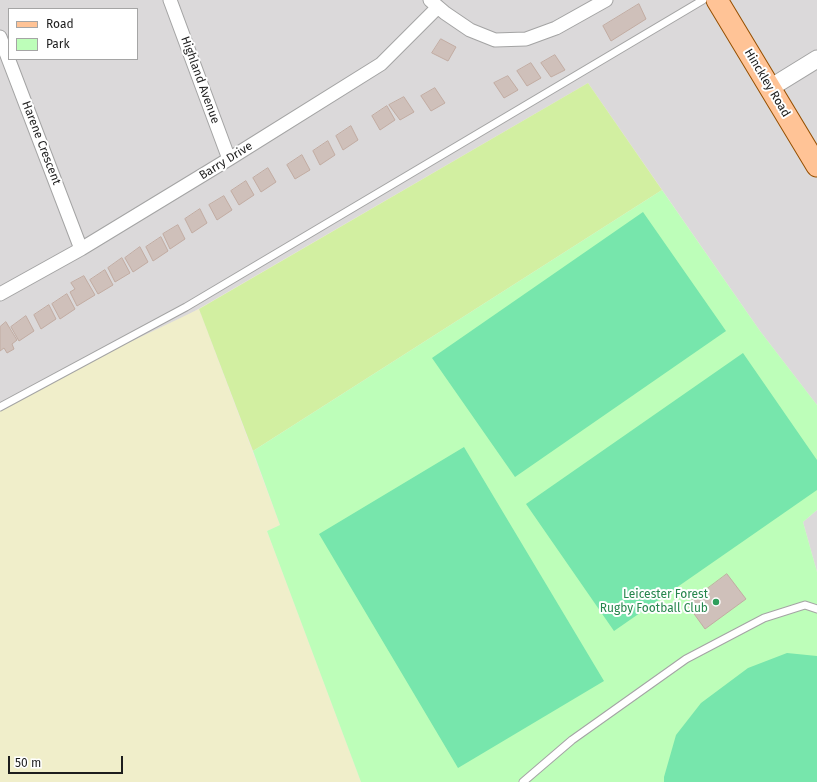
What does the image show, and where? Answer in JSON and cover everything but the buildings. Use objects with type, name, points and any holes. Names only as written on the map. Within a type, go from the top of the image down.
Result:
[{"type":"main road","name":"Hinckley Road","points":[[717,0],[817,166]]},
{"type":"street","name":"Highland Avenue","points":[[170,0],[230,159]]},
{"type":"street","points":[[434,3],[470,30],[495,40],[526,39],[556,28],[606,0]]},
{"type":"street","name":"Barry Drive","points":[[0,294],[81,249],[230,159],[381,64],[434,3]]},
{"type":"street","name":"Harene Crescent","points":[[0,37],[8,58]]},
{"type":"street","points":[[770,88],[817,59]]},
{"type":"street","name":"Harene Crescent","points":[[9,60],[81,249]]},
{"type":"lane","points":[[0,407],[186,307],[703,0]]},
{"type":"lane","points":[[523,782],[572,740],[686,659],[764,618],[805,605],[817,609]]},
{"type":"shaded area","points":[[0,0],[817,0],[817,405],[760,331],[588,83],[188,315],[28,391],[0,406]]},
{"type":"shaded area","points":[[199,309],[280,525],[267,531],[361,782],[0,782],[0,406],[28,391]]},
{"type":"shaded area","points":[[817,510],[817,572],[803,522]]},
{"type":"green space","points":[[588,83],[662,190],[253,451],[199,309]]},
{"type":"green space","points":[[662,190],[760,331],[817,405],[817,510],[803,522],[817,572],[817,782],[361,782],[267,531],[280,525],[253,451]]},
{"type":"green space","points":[[643,212],[726,331],[515,477],[432,358]]},
{"type":"green space","points":[[743,353],[817,460],[817,490],[614,631],[526,504]]},
{"type":"green space","points":[[464,447],[604,681],[458,768],[319,534]]},
{"type":"green space","points":[[787,653],[817,656],[817,782],[664,782],[664,777],[676,735],[701,703],[748,668]]},
{"type":"place","name":"Leicester Forest Rugby Football Club","points":[[716,602]]}]
